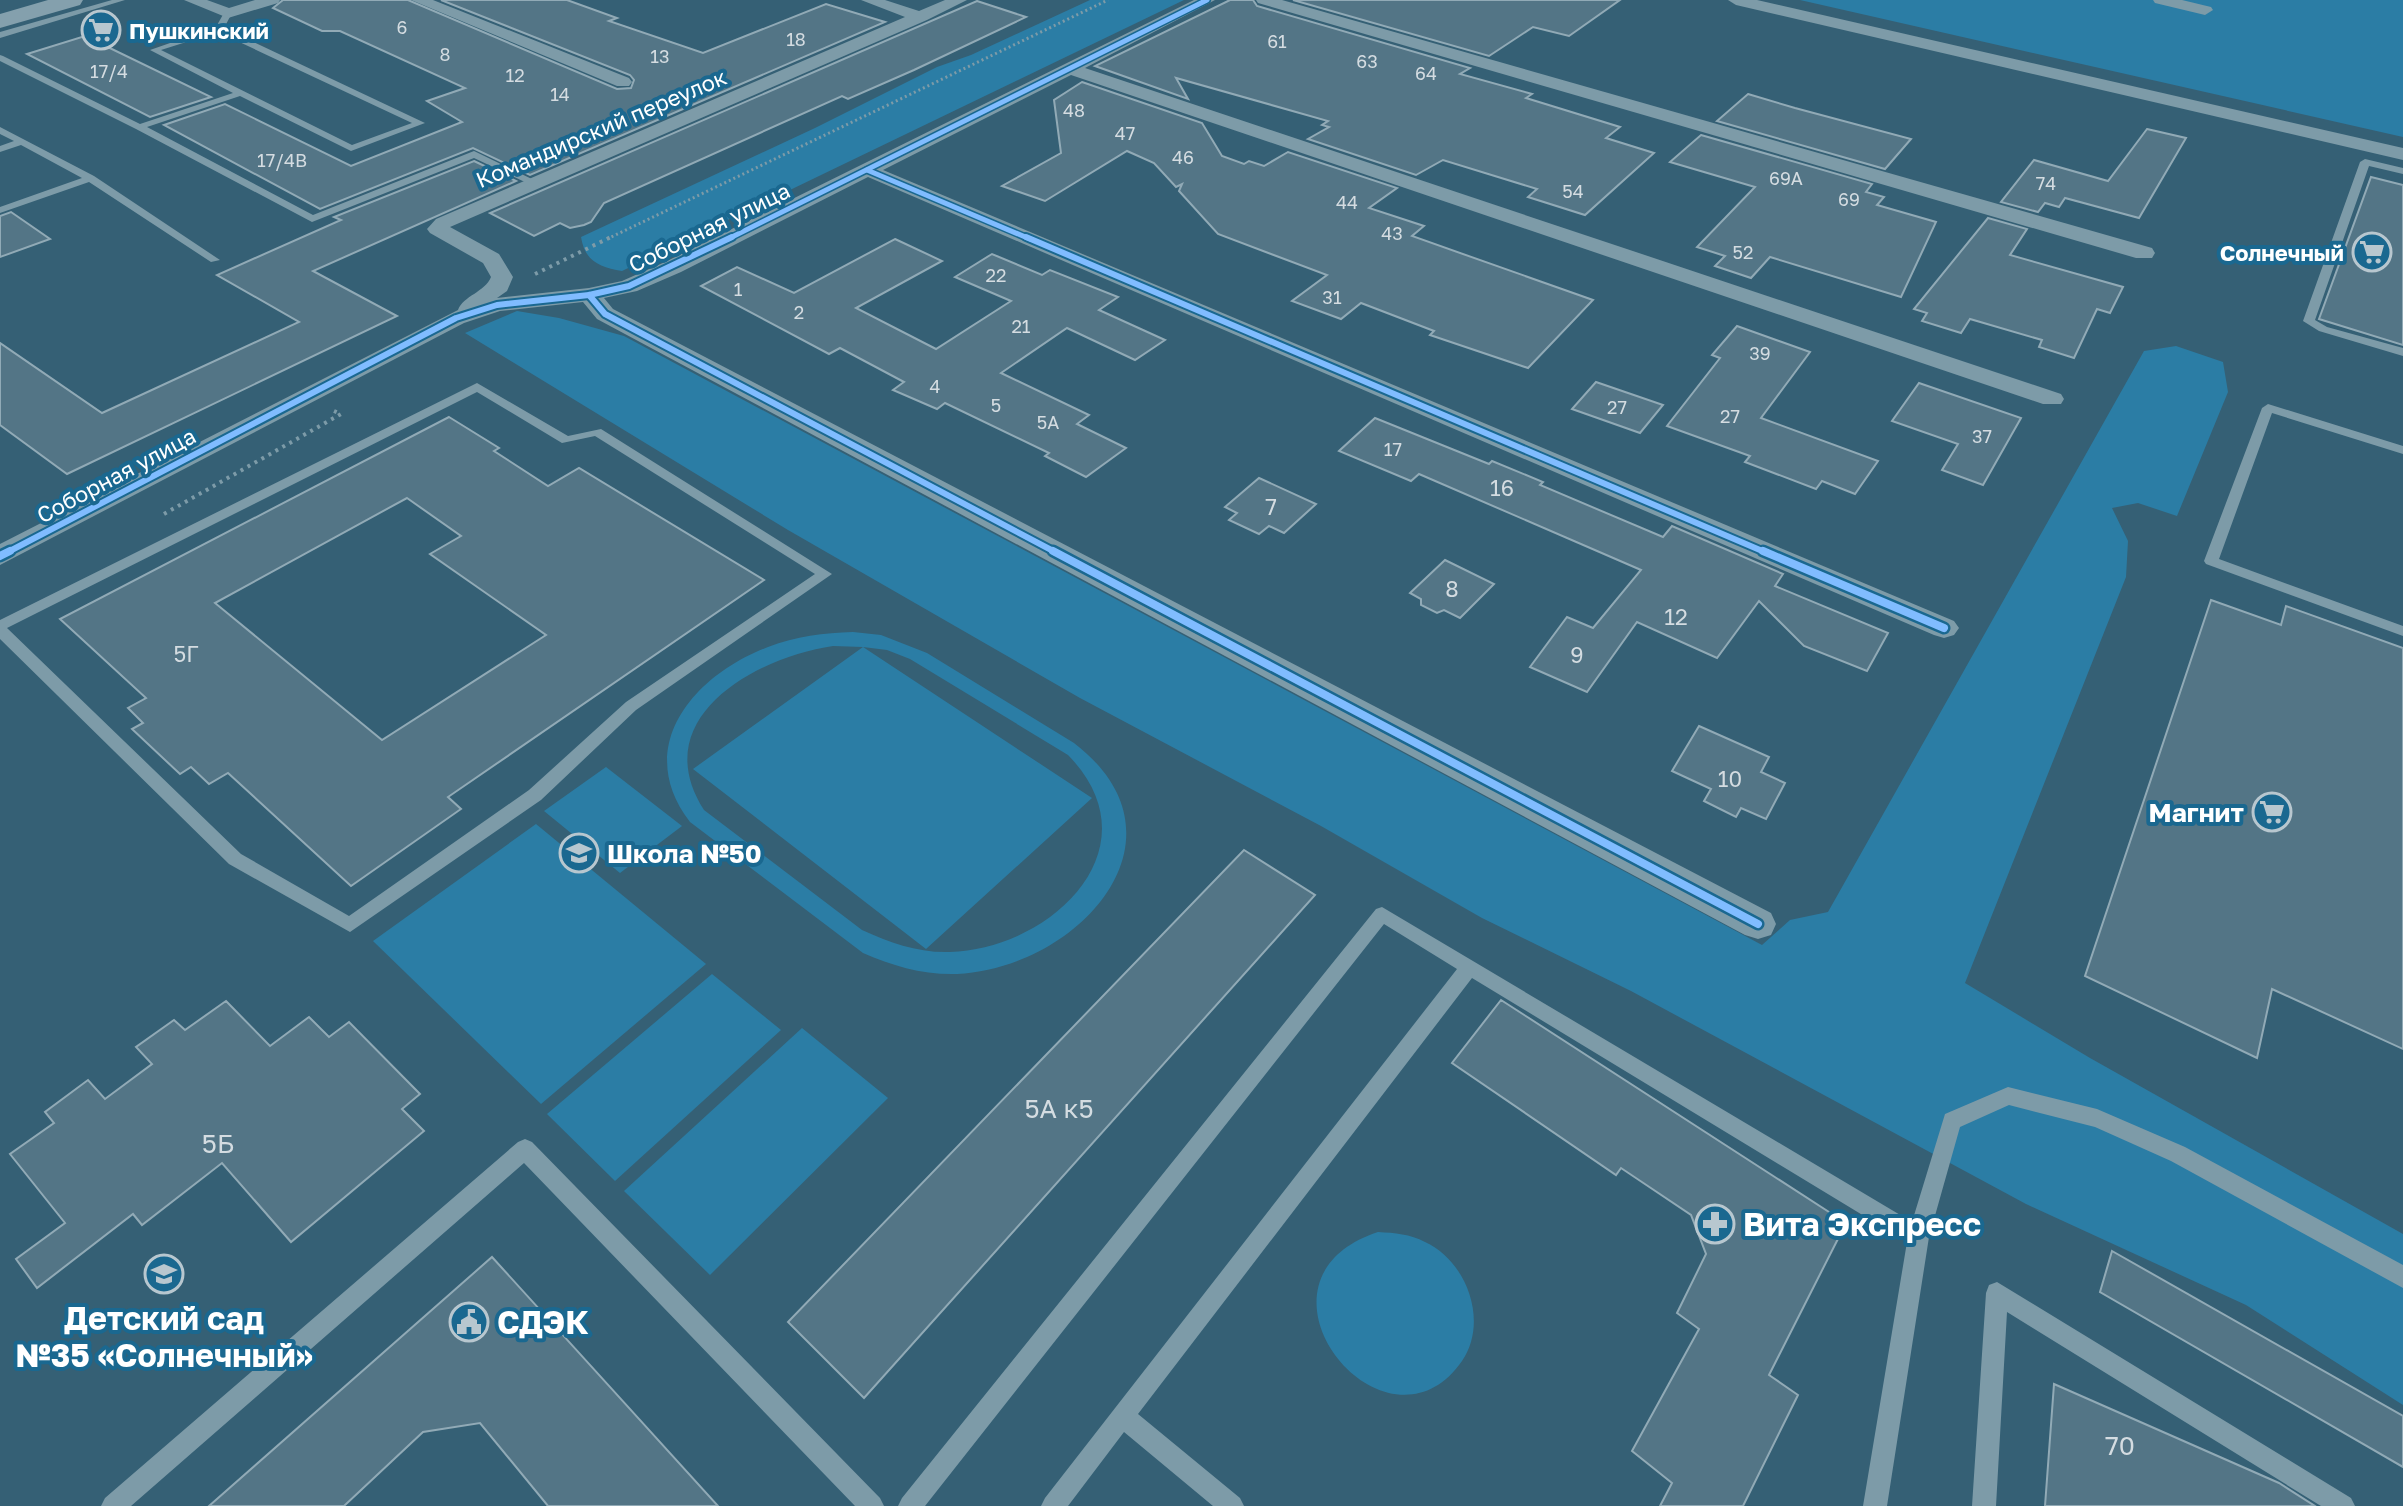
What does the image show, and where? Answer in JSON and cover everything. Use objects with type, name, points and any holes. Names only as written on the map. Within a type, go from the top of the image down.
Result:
[{"type":"main road","points":[[1,22],[72,0]]},
{"type":"street","points":[[197,1],[228,13],[272,0]]},
{"type":"street","points":[[419,0],[623,82]]},
{"type":"street","points":[[869,0],[921,17]]},
{"type":"street","name":"Командирский переулок","points":[[456,318],[489,296],[499,286],[502,277],[491,259],[437,229],[439,226],[533,182],[959,0]]},
{"type":"street","name":"Соборная улица","points":[[0,556],[456,318],[497,305],[589,295],[629,286],[673,267],[1207,0]]},
{"type":"street","points":[[1264,0],[2144,253]]},
{"type":"street","points":[[1736,0],[1774,4],[2403,154]]},
{"type":"street","points":[[2161,0],[2205,10]]},
{"type":"street","points":[[1071,69],[2052,399]]},
{"type":"street","points":[[867,170],[1944,628]]},
{"type":"street","points":[[589,295],[605,314],[1758,924]]},
{"type":"lane","points":[[1,22],[121,0]]},
{"type":"lane","points":[[219,29],[420,123],[351,148],[154,50],[219,29],[228,13]]},
{"type":"lane","points":[[0,58],[139,127],[312,219],[474,154],[533,182]]},
{"type":"lane","points":[[139,127],[238,94]]},
{"type":"lane","points":[[0,130],[90,178],[215,260]]},
{"type":"lane","points":[[0,149],[22,142]]},
{"type":"lane","points":[[2403,171],[2365,162],[2309,321],[2323,329],[2403,352]]},
{"type":"lane","points":[[0,210],[90,178]]},
{"type":"lane","points":[[477,387],[566,440],[597,432],[825,574],[631,706],[535,795],[350,925],[235,859],[0,628],[477,387]]},
{"type":"lane","points":[[2403,450],[2268,408],[2211,561],[2403,631]]},
{"type":"lane","points":[[910,1506],[1382,914],[1918,1237]]},
{"type":"lane","points":[[1053,1506],[1469,968]]},
{"type":"lane","points":[[1875,1506],[1918,1237],[1952,1121],[2008,1096],[2097,1118],[2178,1154],[2403,1277]]},
{"type":"lane","points":[[113,1506],[525,1149],[872,1506]]},
{"type":"lane","points":[[1984,1506],[1997,1293],[2343,1506]]},
{"type":"lane","points":[[1123,1416],[1232,1506]]},
{"type":"shaded area","points":[[1090,0],[1184,0],[622,271],[600,265],[586,252],[581,237],[815,128],[937,67],[971,55]]},
{"type":"shaded area","points":[[1800,0],[2403,0],[2403,137]]},
{"type":"shaded area","points":[[517,311],[559,318],[624,336],[1762,945],[1790,920],[1828,912],[2144,351],[2176,346],[2223,362],[2228,392],[2177,516],[2138,503],[2112,508],[2128,541],[2126,577],[1965,983],[2090,1058],[2403,1234],[2403,1405],[2246,1305],[2026,1204],[1631,991],[1482,918],[1321,826],[1080,698],[788,530],[465,333]]},
{"type":"shaded area","points":[[853,632],[881,635],[927,653],[1074,743],[1110,780],[1125,818],[1123,856],[1107,892],[1080,923],[1044,949],[1002,966],[957,974],[908,969],[886,962],[863,953],[690,822],[674,794],[667,767],[670,741],[680,717],[696,695],[741,659],[768,647],[821,634]],"holes":[[[833,646],[887,650],[910,659],[1068,755],[1093,790],[1102,824],[1097,857],[1081,887],[1056,913],[1024,933],[988,946],[950,952],[916,949],[883,939],[862,930],[704,810],[689,777],[688,747],[699,721],[718,698],[743,678],[803,652]]]},
{"type":"shaded area","points":[[863,647],[1092,798],[926,949],[693,769]]},
{"type":"shaded area","points":[[606,767],[682,826],[620,873],[544,811]]},
{"type":"shaded area","points":[[536,824],[706,964],[541,1104],[373,941]]},
{"type":"shaded area","points":[[712,974],[781,1030],[615,1181],[547,1114]]},
{"type":"shaded area","points":[[802,1028],[888,1098],[710,1275],[624,1191]]},
{"type":"shaded area","points":[[1378,1232],[1414,1237],[1440,1251],[1452,1263],[1469,1294],[1474,1329],[1470,1345],[1462,1361],[1430,1389],[1396,1394],[1363,1381],[1336,1356],[1320,1323],[1318,1288],[1336,1256]]},
{"type":"building","points":[[283,0],[408,0],[617,89],[631,88],[634,80],[630,75],[441,0],[567,0],[617,18],[609,21],[703,53],[826,4],[885,22],[530,175],[473,148],[320,209],[164,125],[225,104],[351,166],[462,122],[427,101],[465,88],[340,31],[322,31],[273,8]]},
{"type":"building","points":[[1230,0],[1253,0],[1257,6],[1470,68],[1460,74],[1532,94],[1526,98],[1620,127],[1606,138],[1654,153],[1585,215],[1528,197],[1537,189],[1443,160],[1416,175],[1308,139],[1329,127],[1322,125],[1328,121],[1176,78],[1188,99],[1095,66]]},
{"type":"building","points":[[1293,0],[1620,0],[1569,36],[1533,27],[1489,56]]},
{"type":"building","points":[[977,1],[1026,17],[914,70],[848,99],[842,96],[604,203],[591,222],[584,225],[570,228],[560,223],[534,236],[490,213]]},
{"type":"building","points":[[85,36],[211,97],[150,117],[27,54]]},
{"type":"building","points":[[1082,82],[1202,123],[1222,156],[1244,164],[1249,161],[1264,166],[1288,152],[1397,188],[1369,208],[1424,226],[1412,236],[1593,300],[1528,368],[1430,335],[1434,331],[1361,303],[1341,319],[1292,301],[1327,275],[1218,234],[1179,191],[1182,184],[1176,187],[1154,163],[1127,151],[1045,201],[1002,186],[1061,153],[1054,100]]},
{"type":"building","points":[[1748,94],[1911,139],[1885,169],[1717,121]]},
{"type":"building","points":[[2147,129],[2186,138],[2139,218],[2065,198],[2059,207],[2045,203],[2038,212],[2001,202],[2034,160],[2108,181]]},
{"type":"building","points":[[1701,135],[1872,184],[1866,192],[1884,197],[1877,205],[1936,222],[1901,297],[1770,257],[1751,278],[1715,266],[1725,256],[1697,247],[1755,187],[1670,162]]},
{"type":"building","points":[[474,161],[516,181],[313,271],[397,316],[67,474],[0,425],[0,343],[102,413],[299,322],[217,275],[341,220],[334,217]]},
{"type":"building","name":"Солнечный","points":[[2371,177],[2403,185],[2403,345],[2319,319]]},
{"type":"building","points":[[11,212],[50,239],[0,257],[0,216]]},
{"type":"building","points":[[1988,218],[2027,229],[2010,255],[2123,287],[2110,313],[2097,309],[2074,358],[2039,347],[2042,340],[1970,319],[1961,333],[1922,321],[1927,313],[1914,309]]},
{"type":"building","points":[[895,239],[942,261],[856,308],[936,349],[1011,301],[955,277],[992,254],[1042,275],[1050,270],[1118,297],[1099,310],[1165,340],[1135,360],[1067,328],[1001,373],[1089,415],[1077,424],[1126,448],[1086,477],[1045,456],[1049,453],[945,403],[937,409],[893,390],[904,382],[840,348],[829,354],[701,286],[737,267],[794,293]]},
{"type":"building","points":[[1737,326],[1810,352],[1761,418],[1878,461],[1855,494],[1822,481],[1816,489],[1745,462],[1750,456],[1667,426],[1720,358],[1712,355]]},
{"type":"building","points":[[1596,382],[1663,405],[1640,433],[1572,409]]},
{"type":"building","points":[[1919,383],[2021,418],[1983,485],[1942,470],[1958,444],[1892,421]]},
{"type":"building","points":[[449,417],[499,448],[494,451],[548,486],[579,468],[764,580],[448,797],[461,809],[351,886],[228,773],[209,784],[191,767],[180,774],[132,729],[143,723],[128,708],[146,698],[60,619]],"holes":[[[407,498],[461,536],[430,554],[546,635],[382,740],[215,603]]]},
{"type":"building","points":[[1375,418],[1489,464],[1492,461],[1543,482],[1540,485],[1663,537],[1672,526],[1783,574],[1775,586],[1888,633],[1867,671],[1804,646],[1759,601],[1717,658],[1637,622],[1587,692],[1530,667],[1567,617],[1593,628],[1641,570],[1419,474],[1411,481],[1339,451]]},
{"type":"building","points":[[1259,478],[1316,504],[1284,533],[1269,526],[1259,534],[1229,520],[1237,513],[1225,507]]},
{"type":"building","points":[[1445,560],[1494,584],[1460,618],[1444,610],[1437,613],[1421,605],[1421,599],[1410,593]]},
{"type":"building","name":"Магнит","points":[[2211,600],[2281,625],[2286,606],[2403,648],[2403,1049],[2272,989],[2257,1058],[2085,976]]},
{"type":"building","points":[[1699,726],[1769,757],[1761,772],[1785,783],[1766,819],[1741,808],[1736,817],[1704,801],[1711,789],[1672,771]]},
{"type":"building","points":[[1244,850],[1315,895],[864,1398],[788,1322]]},
{"type":"building","points":[[1501,1000],[1846,1223],[1769,1375],[1798,1395],[1743,1506],[1660,1506],[1672,1483],[1632,1451],[1699,1329],[1677,1313],[1706,1254],[1691,1215],[1621,1168],[1616,1175],[1452,1063]]},
{"type":"building","points":[[226,1001],[270,1046],[309,1017],[329,1037],[349,1022],[420,1094],[402,1109],[424,1131],[291,1242],[222,1163],[142,1225],[133,1214],[37,1288],[16,1259],[65,1223],[10,1154],[54,1123],[45,1112],[88,1080],[105,1099],[152,1064],[136,1047],[174,1020],[185,1030]]},
{"type":"building","points":[[2112,1251],[2403,1416],[2403,1467],[2100,1292]]},
{"type":"building","points":[[492,1257],[718,1506],[548,1506],[480,1423],[423,1432],[344,1506],[209,1506]]},
{"type":"building","points":[[2054,1384],[2279,1483],[2315,1506],[2045,1506]]},
{"type":"cycle path","points":[[0,556],[456,318],[497,305],[589,295],[629,286],[673,267],[1207,0]]},
{"type":"cycle path","points":[[867,170],[1944,628]]},
{"type":"cycle path","points":[[589,295],[605,314],[1758,924]]},
{"type":"place","name":"Пушкинский","points":[[101,30]]},
{"type":"place","name":"Солнечный","points":[[2372,252]]},
{"type":"place","name":"Магнит","points":[[2272,812]]},
{"type":"place","name":"Школа №50","points":[[579,853]]},
{"type":"place","name":"Вита Экспресс","points":[[1715,1224]]},
{"type":"place","name":"Детский сад №35 «Солнечный»","points":[[164,1274]]},
{"type":"place","name":"СДЭК","points":[[469,1322]]}]
